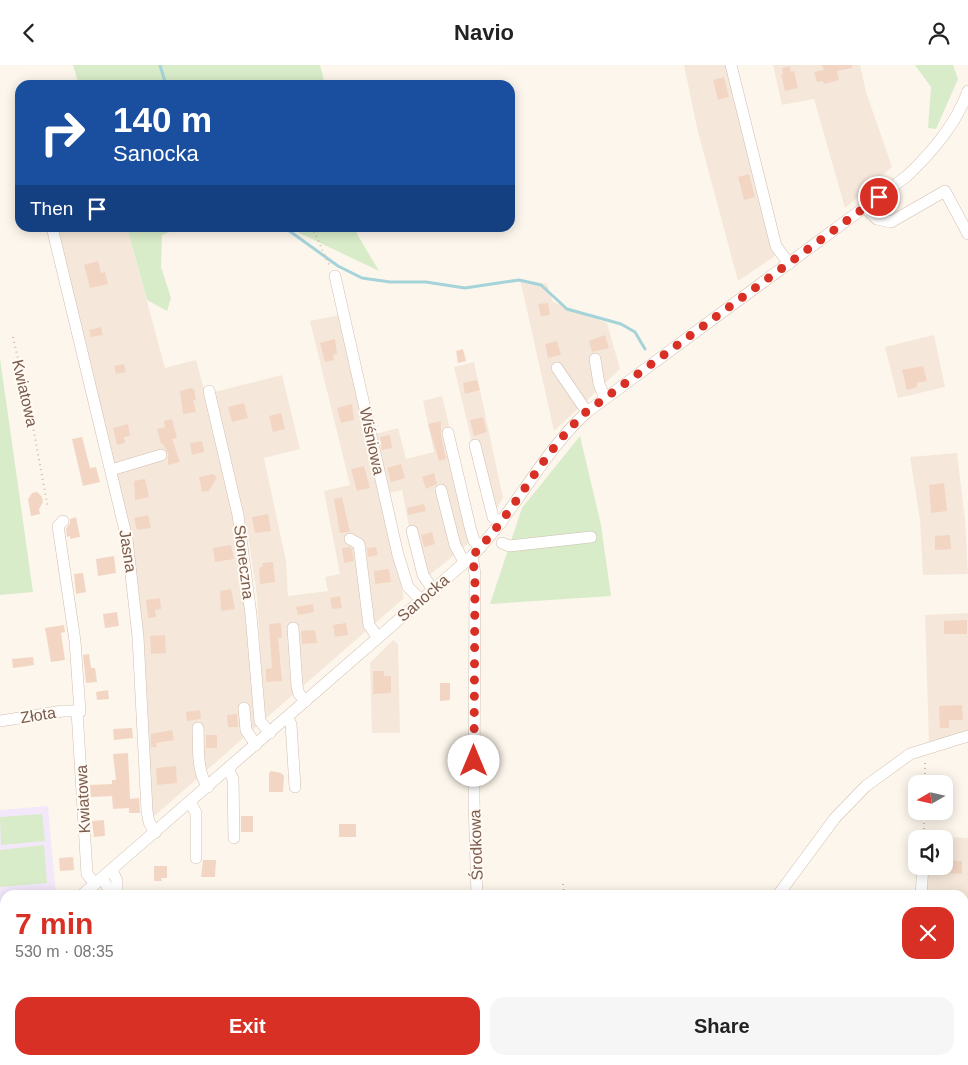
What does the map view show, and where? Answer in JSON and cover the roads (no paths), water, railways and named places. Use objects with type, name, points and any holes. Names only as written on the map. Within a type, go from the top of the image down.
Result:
[{"type":"street","points":[[731,65],[776,246],[789,264]]},
{"type":"street","name":"Sanocka","points":[[88,890],[190,803],[468,559],[501,523],[565,433],[586,412],[907,176],[924,159],[953,123],[968,91]]},
{"type":"street","points":[[864,208],[877,219],[891,222],[945,191],[968,233]]},
{"type":"street","name":"Jasna","points":[[53,232],[127,539],[133,583],[142,699],[147,811],[154,833]]},
{"type":"street","name":"Wiśniowa","points":[[335,276],[398,555],[408,587],[421,600]]},
{"type":"street","points":[[595,359],[599,384],[605,398]]},
{"type":"street","points":[[557,368],[586,412]]},
{"type":"street","name":"Słoneczna","points":[[209,391],[238,515],[251,615],[260,721],[270,733]]},
{"type":"street","points":[[448,433],[470,527],[474,541],[480,547]]},
{"type":"street","points":[[475,445],[493,517],[501,523]]},
{"type":"street","points":[[111,470],[161,455]]},
{"type":"street","name":"Środkowa","points":[[441,490],[455,545],[468,559],[475,574],[474,801],[477,890]]},
{"type":"street","name":"Kwiatowa","points":[[63,521],[58,526],[76,641],[80,711],[77,711],[87,874],[109,890]]},
{"type":"street","points":[[412,531],[423,575],[433,590]]},
{"type":"street","points":[[502,543],[509,545],[591,537]]},
{"type":"street","points":[[350,539],[358,544],[369,625],[380,636]]},
{"type":"street","points":[[368,567],[374,621],[380,636]]},
{"type":"street","points":[[293,629],[297,686],[299,693],[306,701]]},
{"type":"street","points":[[244,708],[246,730],[256,745]]},
{"type":"street","name":"Złota","points":[[0,721],[77,711]]},
{"type":"street","points":[[287,718],[291,724],[295,787]]},
{"type":"street","points":[[198,728],[200,769],[202,779],[208,787]]},
{"type":"street","points":[[782,890],[820,836],[848,803],[900,759],[968,736]]},
{"type":"street","points":[[228,769],[233,779],[234,838]]},
{"type":"street","points":[[190,803],[196,813],[196,858]]},
{"type":"street","points":[[112,870],[118,881],[118,890]]},
{"type":"street","points":[[921,890],[922,875]]},
{"type":"waterway","points":[[160,65],[164,80]]},
{"type":"waterway","points":[[291,232],[338,266],[362,278],[390,282],[426,282],[465,288],[519,280],[541,285],[567,309],[621,324],[635,332],[645,349]]}]
